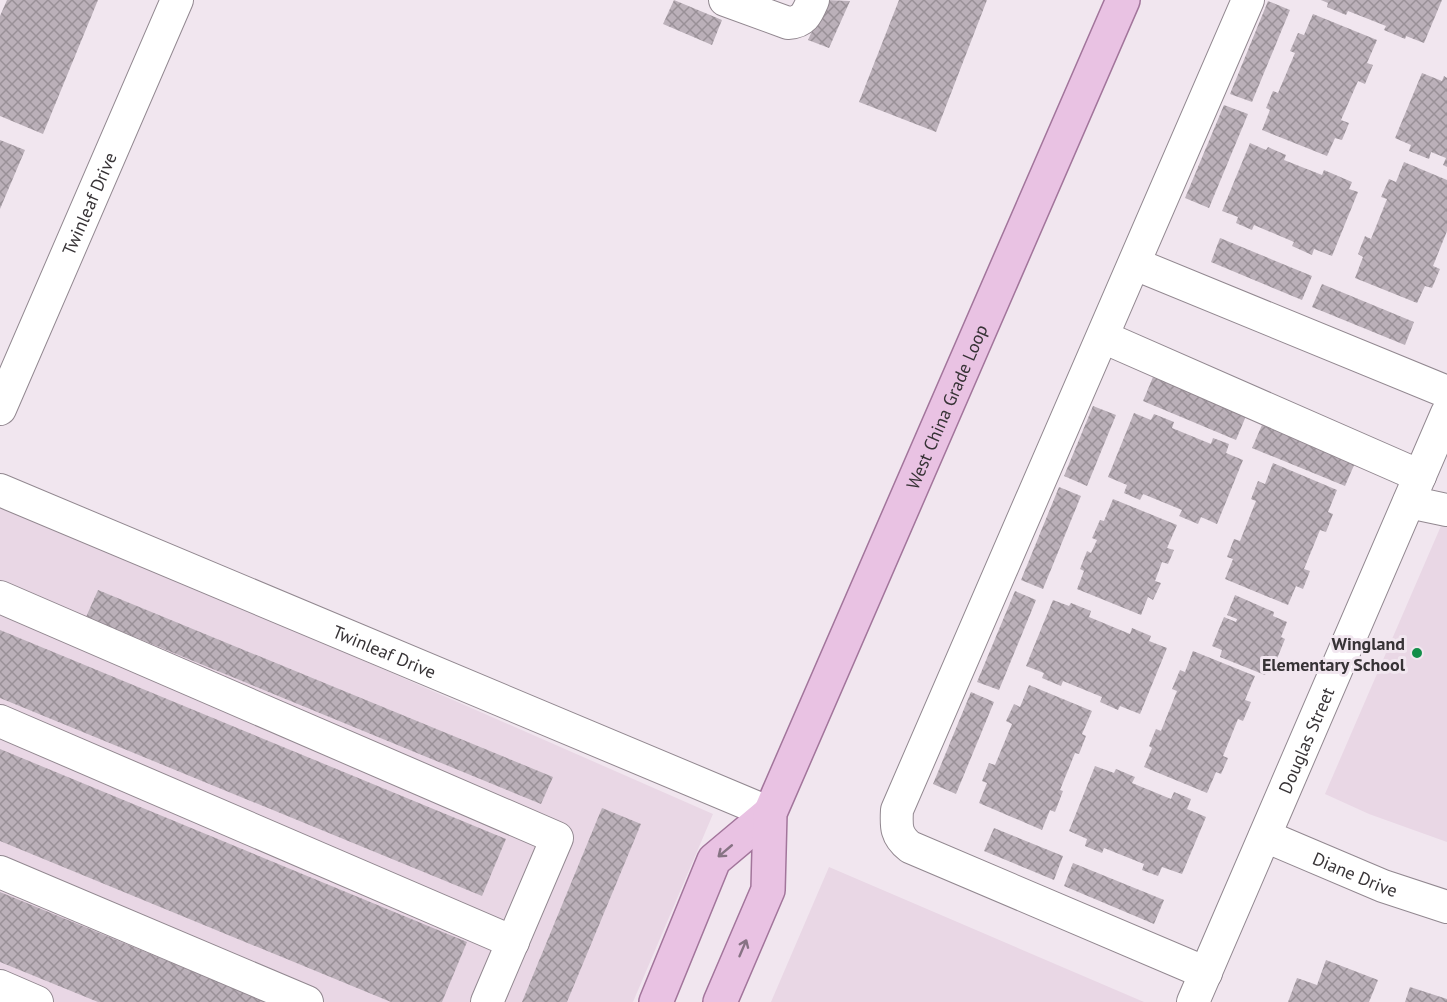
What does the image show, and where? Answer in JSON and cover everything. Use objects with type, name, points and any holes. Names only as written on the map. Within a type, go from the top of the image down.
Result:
[{"type":"main road","name":"West China Grade Loop","points":[[720,1002],[768,890],[770,813],[1123,0]]},
{"type":"main road","name":"West China Grade Loop","points":[[656,1002],[714,860],[770,813]]},
{"type":"street","name":"Twinleaf Drive","points":[[0,409],[177,0]]},
{"type":"street","points":[[725,0],[788,23],[798,22],[806,17],[813,0]]},
{"type":"street","points":[[1206,973],[910,847],[902,841],[896,830],[897,810],[1248,0]]},
{"type":"street","points":[[1134,264],[1447,392]]},
{"type":"street","points":[[1103,337],[1415,489],[1447,510]]},
{"type":"street","name":"Douglas Street","points":[[1193,1002],[1447,413]]},
{"type":"street","name":"Twinleaf Drive","points":[[0,490],[770,813]]},
{"type":"street","points":[[0,597],[557,838],[487,1002]]},
{"type":"street","points":[[0,721],[513,942]]},
{"type":"street","name":"Diane Drive","points":[[1265,836],[1383,886],[1447,907]]},
{"type":"street","points":[[0,872],[307,1002]]},
{"type":"street","points":[[0,986],[37,1002]]},
{"type":"shaded area","points":[[0,501],[713,814],[633,1002],[0,1002]]},
{"type":"shaded area","name":"Wingland Elementary School","points":[[1447,512],[1447,842],[1369,814],[1325,794]]},
{"type":"shaded area","points":[[829,867],[1144,1002],[771,1002]]},
{"type":"building","points":[[7,0],[98,0],[43,134],[0,116],[0,16]]},
{"type":"building","points":[[674,0],[722,20],[712,45],[663,24]]},
{"type":"building","points":[[826,0],[850,1],[829,48],[808,40]]},
{"type":"building","points":[[899,0],[987,0],[936,132],[859,102]]},
{"type":"building","points":[[1321,0],[1442,0],[1424,43],[1406,36],[1405,39],[1384,30],[1386,26],[1348,11],[1346,15],[1327,7],[1328,3]]},
{"type":"building","points":[[1268,1],[1290,10],[1252,102],[1230,94]]},
{"type":"building","points":[[1313,14],[1377,40],[1367,63],[1373,65],[1365,84],[1358,81],[1341,120],[1349,123],[1342,140],[1335,138],[1327,156],[1262,130],[1270,110],[1266,108],[1273,91],[1278,93],[1295,53],[1290,51],[1298,33],[1304,35]]},
{"type":"building","points":[[1422,73],[1442,81],[1444,76],[1447,78],[1447,167],[1443,165],[1446,158],[1431,152],[1429,159],[1409,151],[1411,145],[1395,138]]},
{"type":"building","points":[[1224,105],[1248,114],[1209,208],[1185,198]]},
{"type":"building","points":[[0,140],[25,150],[0,209]]},
{"type":"building","points":[[1250,143],[1266,150],[1268,147],[1286,155],[1284,160],[1322,175],[1324,170],[1352,182],[1349,189],[1358,192],[1332,256],[1314,249],[1312,255],[1292,246],[1294,242],[1254,225],[1252,230],[1236,223],[1238,217],[1222,211]]},
{"type":"building","points":[[1404,162],[1447,180],[1447,231],[1433,266],[1440,269],[1432,288],[1425,286],[1417,303],[1355,278],[1363,257],[1358,254],[1365,236],[1371,239],[1387,199],[1381,197],[1389,179],[1396,182]]},
{"type":"building","points":[[1220,238],[1312,276],[1302,300],[1211,262]]},
{"type":"building","points":[[1322,284],[1414,322],[1405,345],[1312,307]]},
{"type":"building","points":[[1153,377],[1246,416],[1236,440],[1143,401]]},
{"type":"building","points":[[1093,406],[1116,415],[1087,486],[1064,476]]},
{"type":"building","points":[[1134,413],[1151,420],[1154,414],[1174,422],[1172,428],[1211,444],[1213,438],[1229,444],[1226,453],[1243,460],[1217,524],[1201,517],[1198,524],[1179,516],[1182,510],[1143,494],[1140,500],[1124,493],[1127,485],[1108,477]]},
{"type":"building","points":[[1262,425],[1355,463],[1345,486],[1252,448]]},
{"type":"building","points":[[1273,463],[1337,490],[1328,512],[1333,514],[1326,532],[1320,530],[1304,569],[1310,571],[1303,589],[1296,586],[1288,605],[1225,579],[1233,559],[1227,557],[1234,539],[1240,541],[1256,501],[1251,499],[1258,481],[1265,484]]},
{"type":"building","points":[[1059,487],[1081,496],[1043,589],[1021,580]]},
{"type":"building","points":[[1113,499],[1177,525],[1167,548],[1174,550],[1168,564],[1162,562],[1155,581],[1161,583],[1153,600],[1148,597],[1141,615],[1077,589],[1084,571],[1080,569],[1087,551],[1091,553],[1097,540],[1092,538],[1100,520],[1104,521]]},
{"type":"building","points":[[98,590],[553,777],[541,804],[86,617]]},
{"type":"building","points":[[1015,591],[1036,600],[999,690],[977,682]]},
{"type":"building","points":[[1235,595],[1274,612],[1273,616],[1287,622],[1281,637],[1285,639],[1276,661],[1272,659],[1265,675],[1220,657],[1222,650],[1212,646],[1224,617],[1236,622],[1237,619],[1227,615]]},
{"type":"building","points":[[1053,600],[1069,606],[1071,603],[1091,611],[1089,617],[1130,634],[1132,628],[1151,636],[1149,641],[1167,648],[1140,714],[1120,706],[1118,710],[1100,702],[1102,697],[1063,681],[1061,686],[1042,678],[1044,673],[1026,666]]},
{"type":"building","points":[[0,630],[506,839],[482,896],[0,698]]},
{"type":"building","points":[[1193,651],[1255,676],[1245,700],[1251,702],[1243,721],[1238,719],[1223,756],[1228,758],[1221,774],[1216,772],[1207,793],[1144,767],[1152,748],[1149,746],[1156,729],[1161,731],[1177,691],[1172,689],[1180,670],[1185,672]]},
{"type":"building","points":[[1029,685],[1092,711],[1082,734],[1086,736],[1079,754],[1075,753],[1060,790],[1063,791],[1055,812],[1050,810],[1042,830],[979,803],[987,783],[982,781],[989,763],[995,765],[1012,724],[1006,721],[1014,704],[1020,707]]},
{"type":"building","points":[[971,692],[994,702],[956,794],[933,784]]},
{"type":"building","points":[[0,749],[467,942],[442,1002],[391,1002],[0,841]]},
{"type":"building","points":[[1095,766],[1114,773],[1116,769],[1135,777],[1132,783],[1171,799],[1174,792],[1191,799],[1187,809],[1206,817],[1182,874],[1162,867],[1158,876],[1142,870],[1144,864],[1104,848],[1102,853],[1085,846],[1087,839],[1069,831]]},
{"type":"building","points":[[602,808],[641,824],[567,1002],[522,1002]]},
{"type":"building","points":[[994,828],[1063,856],[1054,880],[984,851]]},
{"type":"building","points":[[1073,863],[1164,900],[1154,924],[1064,886]]},
{"type":"building","points":[[0,892],[267,1002],[98,1002],[0,962]]},
{"type":"building","points":[[1326,960],[1378,980],[1369,1002],[1288,1002],[1297,978],[1317,985]]},
{"type":"building","points":[[1410,987],[1447,999],[1447,1002],[1405,1002]]},
{"type":"place","name":"Wingland Elementary School","points":[[1417,653]]}]
